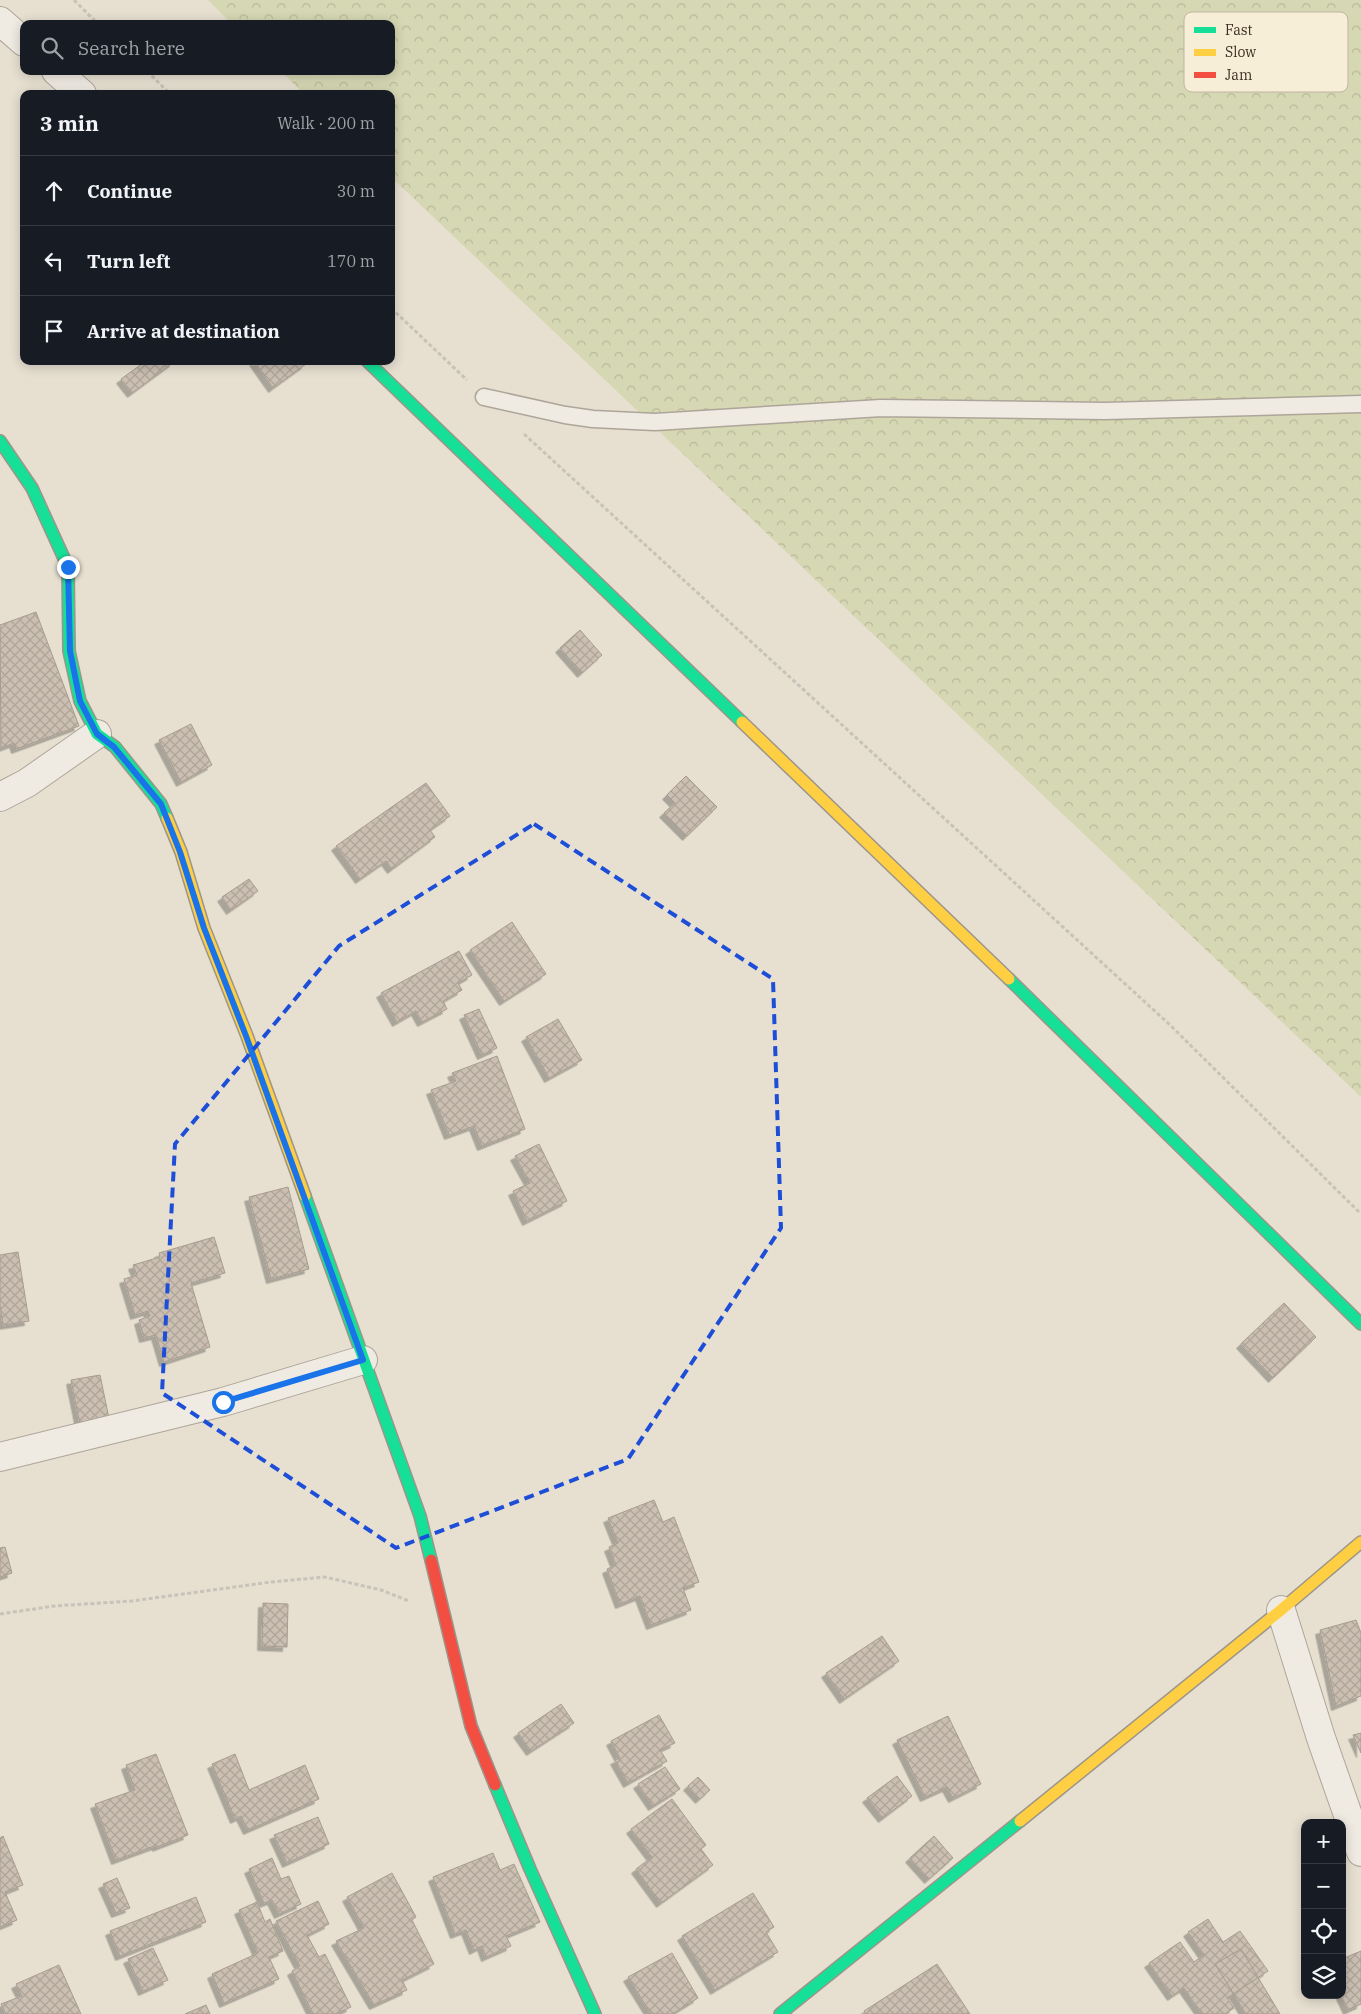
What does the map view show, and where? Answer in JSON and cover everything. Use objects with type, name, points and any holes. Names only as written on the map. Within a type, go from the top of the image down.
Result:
[{"type":"street","points":[[0,21],[20,38]]},
{"type":"street","points":[[61,75],[77,90]]},
{"type":"street","points":[[371,365],[922,894],[1361,1324]]},
{"type":"street","points":[[0,441],[32,488],[68,567],[70,651],[80,701],[97,734],[114,747],[161,804],[180,852],[204,928],[246,1036],[420,1516],[472,1726],[530,1869],[595,2014]]},
{"type":"street","points":[[0,797],[27,783],[97,734]]},
{"type":"street","points":[[0,1457],[223,1402],[363,1360]]},
{"type":"street","points":[[780,2014],[1281,1610],[1361,1542]]},
{"type":"street","points":[[1281,1610],[1321,1738],[1361,1852]]},
{"type":"lane","points":[[484,397],[565,415],[593,419],[655,422],[882,408],[1105,411],[1361,404]]},
{"type":"path","points":[[74,0],[94,20]]},
{"type":"path","points":[[151,75],[166,90]]},
{"type":"path","points":[[395,312],[484,397]]},
{"type":"path","points":[[521,431],[1169,1024],[1361,1214]]},
{"type":"path","points":[[0,1614],[54,1606],[132,1601],[271,1582],[325,1577],[381,1590],[443,1614]]},
{"type":"highlighted area","points":[[534,824],[773,979],[781,1228],[628,1459],[396,1548],[162,1393],[175,1144],[339,946]]},
{"type":"green space","points":[[208,0],[1361,0],[1361,1097],[395,181],[395,90],[300,90],[285,75],[395,75],[395,20],[228,20]]},
{"type":"building","points":[[140,365],[170,365],[132,393],[121,379]]},
{"type":"building","points":[[257,365],[305,365],[273,388]]},
{"type":"building","points":[[36,612],[79,726],[16,749],[14,743],[1,748],[0,625]]},
{"type":"building","points":[[580,630],[602,655],[582,673],[560,648]]},
{"type":"building","points":[[191,724],[212,765],[181,782],[159,740]]},
{"type":"building","points":[[686,776],[717,807],[687,836],[664,813],[675,803],[667,795]]},
{"type":"building","points":[[426,783],[450,816],[430,830],[435,837],[392,869],[386,861],[360,879],[336,846]]},
{"type":"building","points":[[249,879],[258,891],[231,910],[222,897]]},
{"type":"building","points":[[512,922],[546,974],[504,1001],[470,950]]},
{"type":"building","points":[[459,951],[472,975],[458,983],[462,990],[443,1001],[447,1009],[422,1022],[416,1011],[397,1022],[381,993]]},
{"type":"building","points":[[479,1009],[497,1048],[482,1055],[464,1015]]},
{"type":"building","points":[[558,1019],[582,1060],[549,1078],[526,1037]]},
{"type":"building","points":[[497,1056],[525,1129],[482,1146],[474,1126],[449,1135],[431,1090],[456,1081],[452,1073]]},
{"type":"building","points":[[539,1144],[567,1201],[527,1221],[513,1191],[530,1183],[515,1156]]},
{"type":"building","points":[[288,1187],[309,1269],[271,1279],[249,1197]]},
{"type":"building","points":[[214,1237],[225,1273],[191,1283],[210,1347],[164,1362],[156,1335],[144,1338],[139,1320],[150,1316],[148,1311],[135,1315],[124,1279],[137,1275],[133,1265],[160,1257],[159,1253]]},
{"type":"building","points":[[18,1252],[29,1321],[3,1325],[0,1305],[0,1255]]},
{"type":"building","points":[[1284,1303],[1316,1337],[1273,1378],[1241,1344]]},
{"type":"building","points":[[100,1375],[111,1428],[82,1434],[71,1380]]},
{"type":"building","points":[[654,1500],[663,1522],[674,1517],[699,1582],[683,1588],[691,1610],[651,1625],[640,1596],[620,1604],[607,1569],[616,1565],[609,1547],[618,1543],[608,1518]]},
{"type":"building","points":[[5,1547],[12,1573],[0,1577],[0,1548]]},
{"type":"building","points":[[263,1603],[288,1604],[287,1647],[262,1646]]},
{"type":"building","points":[[1356,1620],[1361,1633],[1361,1696],[1336,1706],[1320,1630]]},
{"type":"building","points":[[882,1636],[899,1661],[844,1699],[826,1673]]},
{"type":"building","points":[[561,1704],[574,1723],[531,1751],[518,1733]]},
{"type":"building","points":[[659,1715],[675,1743],[660,1750],[667,1761],[628,1783],[615,1760],[620,1758],[611,1741]]},
{"type":"building","points":[[948,1716],[981,1784],[953,1798],[947,1787],[925,1797],[897,1740]]},
{"type":"building","points":[[1361,1733],[1361,1753],[1353,1735]]},
{"type":"building","points":[[156,1754],[188,1835],[116,1860],[95,1804],[135,1790],[126,1765]]},
{"type":"building","points":[[235,1754],[249,1790],[305,1765],[319,1799],[248,1830],[241,1816],[235,1819],[212,1764]]},
{"type":"building","points":[[665,1767],[680,1789],[653,1806],[638,1784]]},
{"type":"building","points":[[897,1776],[912,1796],[883,1818],[867,1798]]},
{"type":"building","points":[[698,1777],[710,1790],[700,1799],[688,1786]]},
{"type":"building","points":[[672,1799],[706,1845],[701,1849],[713,1865],[661,1903],[636,1869],[652,1857],[631,1829]]},
{"type":"building","points":[[318,1817],[329,1844],[287,1863],[274,1835]]},
{"type":"building","points":[[3,1836],[23,1885],[5,1892],[17,1920],[0,1927],[0,1838]]},
{"type":"building","points":[[934,1836],[953,1858],[929,1879],[910,1858]]},
{"type":"building","points":[[493,1853],[500,1870],[514,1864],[540,1922],[506,1936],[511,1946],[486,1957],[482,1946],[474,1950],[466,1930],[455,1934],[433,1877]]},
{"type":"building","points":[[272,1858],[281,1879],[289,1876],[301,1904],[279,1914],[272,1900],[264,1903],[249,1869]]},
{"type":"building","points":[[392,1873],[416,1917],[412,1920],[434,1964],[402,1980],[407,1990],[374,2005],[336,1941],[364,1928],[347,1897]]},
{"type":"building","points":[[117,1878],[130,1908],[116,1913],[103,1884]]},
{"type":"building","points":[[753,1893],[774,1927],[766,1932],[778,1952],[715,1990],[682,1936]]},
{"type":"building","points":[[196,1897],[206,1922],[120,1956],[110,1931]]},
{"type":"building","points":[[318,1901],[329,1924],[307,1935],[319,1957],[325,1954],[351,2007],[336,2014],[313,2014],[292,1971],[300,1966],[276,1921]]},
{"type":"building","points":[[257,1902],[265,1922],[270,1919],[283,1951],[269,1957],[279,1979],[224,2003],[212,1974],[258,1953],[239,1910]]},
{"type":"building","points":[[1208,1919],[1223,1942],[1240,1931],[1268,1971],[1227,1998],[1234,2008],[1225,2014],[1202,2014],[1184,1988],[1172,1996],[1149,1963],[1180,1942],[1194,1962],[1204,1955],[1188,1932]]},
{"type":"building","points":[[153,1948],[168,1980],[143,1991],[128,1959]]},
{"type":"building","points":[[1241,1949],[1280,2014],[1246,2014],[1215,1964]]},
{"type":"building","points":[[1361,1951],[1361,2004],[1348,2010],[1343,1999],[1346,1999],[1346,1957]]},
{"type":"building","points":[[672,1953],[698,1998],[672,2014],[651,2014],[628,1977]]},
{"type":"building","points":[[937,1964],[970,2014],[866,2014],[864,2011]]},
{"type":"building","points":[[59,1965],[81,2014],[6,2014],[1,2004],[22,1996],[16,1984]]},
{"type":"building","points":[[206,2005],[210,2014],[185,2014]]},
{"type":"traffic: fast","points":[[371,365],[742,722]]},
{"type":"traffic: fast","points":[[0,441],[32,488],[68,567],[69,651],[80,701],[97,734],[115,747],[161,804],[167,818]]},
{"type":"traffic: fast","points":[[1009,979],[1361,1324]]},
{"type":"traffic: fast","points":[[305,1196],[420,1516],[431,1560]]},
{"type":"traffic: fast","points":[[495,1785],[530,1869],[595,2014]]},
{"type":"traffic: fast","points":[[780,2014],[1020,1821]]},
{"type":"traffic: slow","points":[[742,722],[1009,979]]},
{"type":"traffic: slow","points":[[167,818],[181,852],[204,928],[247,1036],[305,1196]]},
{"type":"traffic: slow","points":[[1020,1821],[1281,1610],[1361,1542]]},
{"type":"traffic: jam","points":[[431,1560],[471,1726],[495,1785]]},
{"type":"route","points":[[68,567],[70,651],[80,701],[97,734],[114,747],[161,804],[180,852],[204,928],[246,1036],[363,1360],[223,1402]]}]
